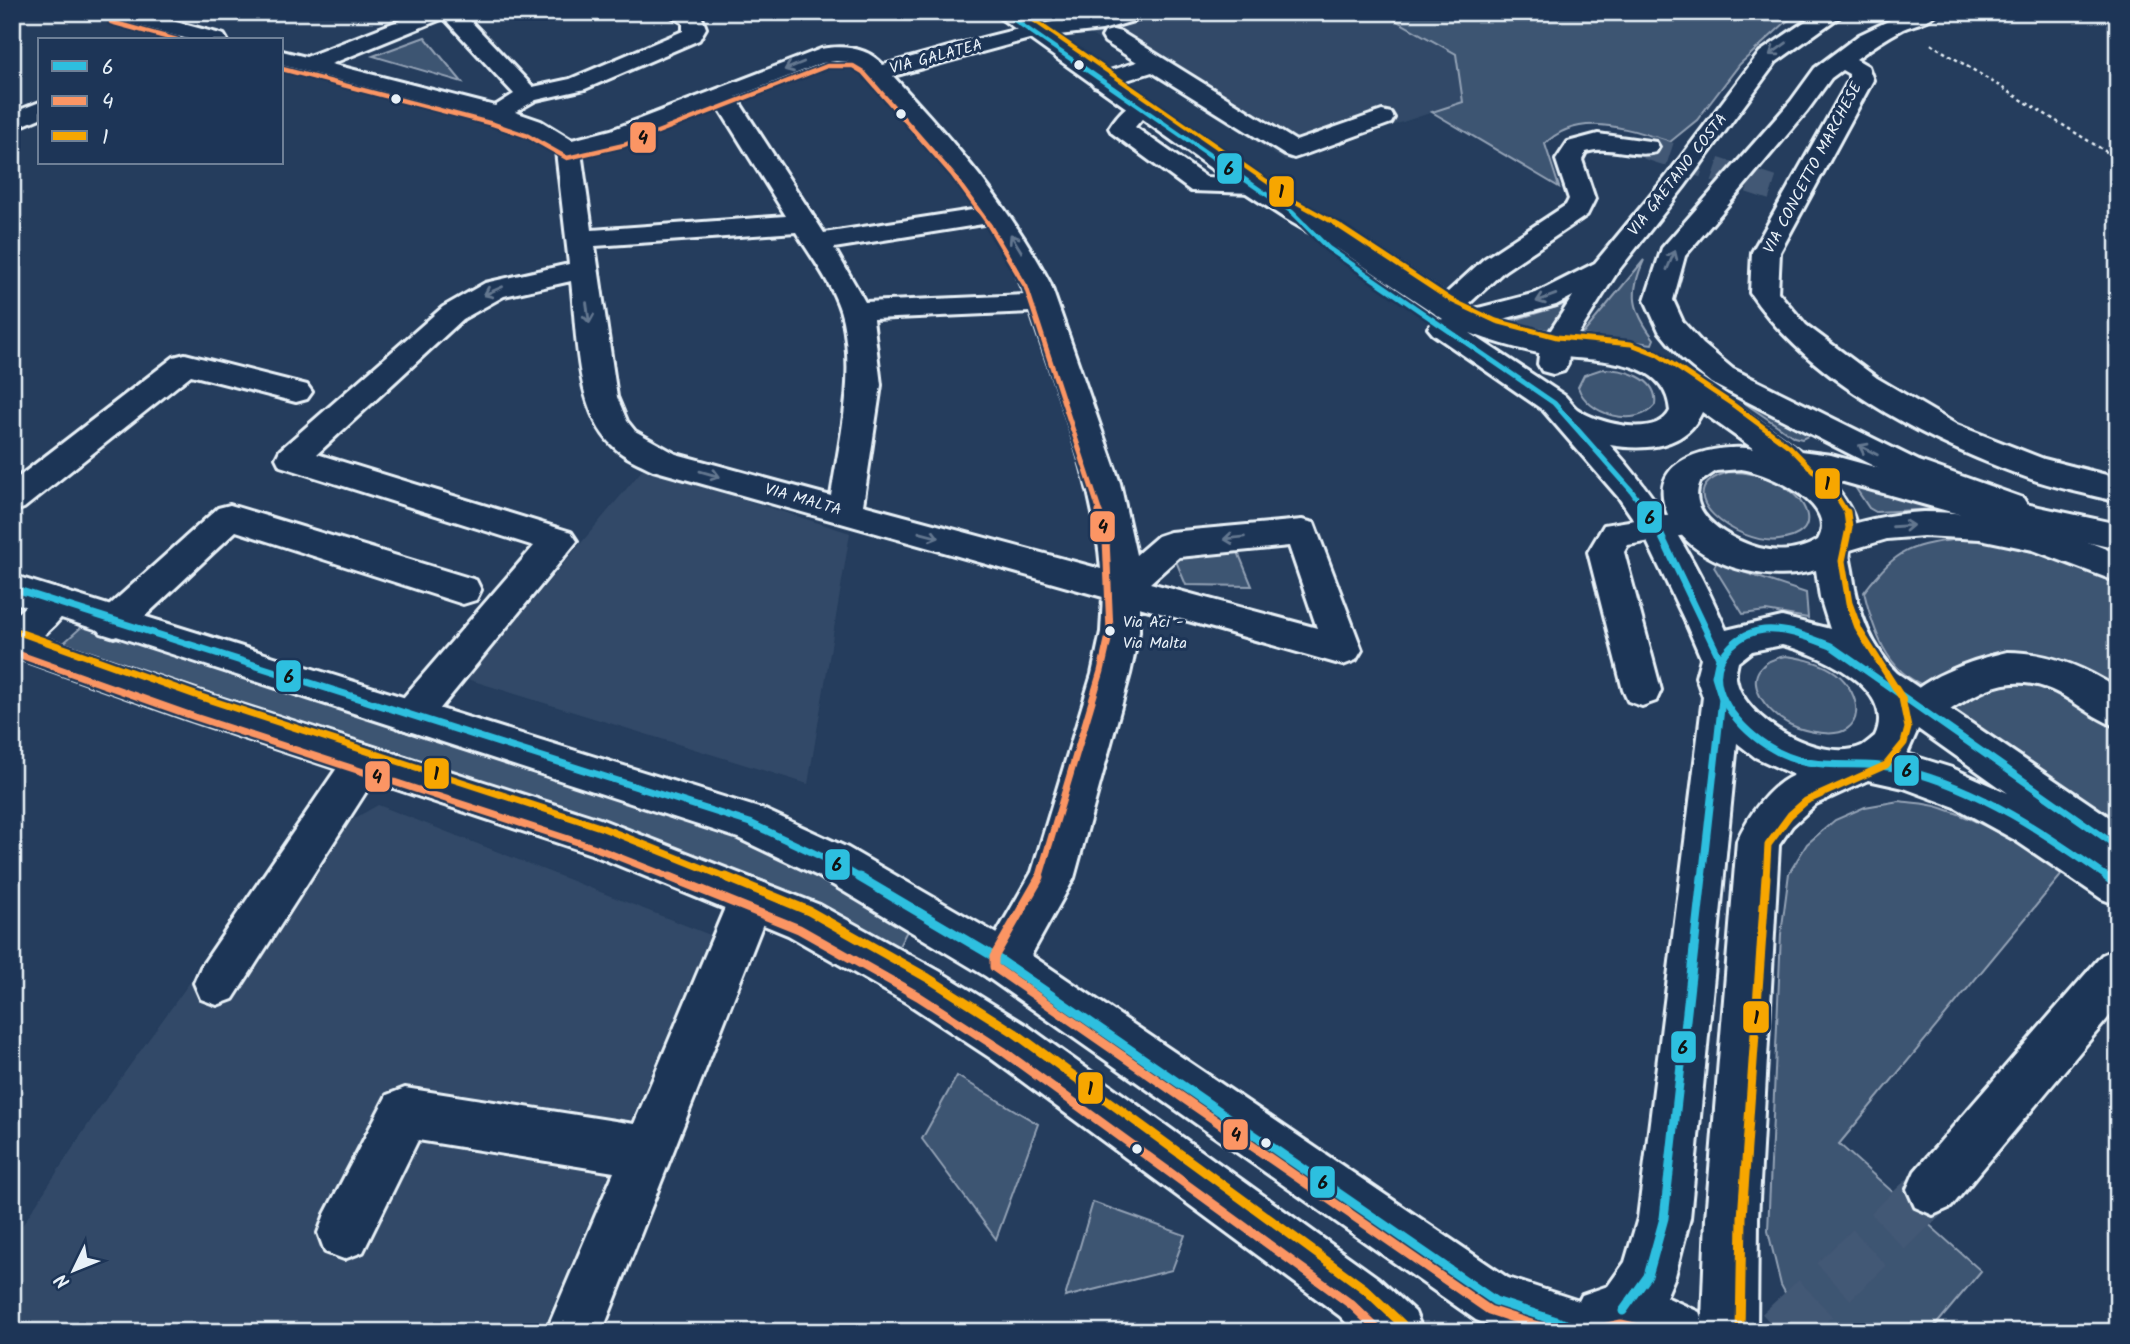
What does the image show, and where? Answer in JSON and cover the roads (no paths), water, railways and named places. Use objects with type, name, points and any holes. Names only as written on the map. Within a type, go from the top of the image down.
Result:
[{"type":"street","points":[[114,12],[184,37]]},
{"type":"street","points":[[307,65],[397,19],[441,12]]},
{"type":"street","points":[[450,12],[528,95]]},
{"type":"street","points":[[496,114],[528,95],[577,84],[691,34],[695,29],[692,20],[676,12]]},
{"type":"street","points":[[1003,12],[1140,107],[1121,128],[1200,184],[1253,185],[1292,212],[1346,242],[1456,315],[1492,331],[1564,354],[1605,350],[1629,354],[1651,363],[1746,427],[1789,460],[1837,516],[1839,529],[1834,545],[1837,599],[1847,631],[1895,703],[1899,722],[1896,739],[1886,753],[1801,792],[1777,813],[1758,841],[1732,1218],[1729,1332]]},
{"type":"street","points":[[1073,27],[1106,12]]},
{"type":"street","name":"VIA GALATEA","points":[[568,148],[620,135],[825,55],[856,56],[864,59],[878,72],[1032,32],[1102,23],[1139,12]]},
{"type":"street","name":"VIA GAETANO COSTA","points":[[1564,354],[1606,267],[1675,182],[1768,57],[1817,22],[1836,12]]},
{"type":"street","points":[[1292,212],[1328,248],[1589,428],[1615,436],[1641,438],[1664,434],[1680,425],[1688,411],[1687,396],[1674,378],[1669,325],[1659,300],[1672,254],[1799,106],[1823,73],[1867,40],[1898,23],[1927,12]]},
{"type":"street","points":[[1113,37],[1294,150],[1382,118]]},
{"type":"street","points":[[284,59],[496,114],[532,127],[568,148]]},
{"type":"street","name":"VIA CONCETTO MARCHESE","points":[[1841,60],[1860,71],[1861,80],[1799,197],[1766,252],[1763,293],[1795,331],[1866,385],[1946,433],[2034,468],[2118,490]]},
{"type":"street","points":[[1102,80],[1155,63]]},
{"type":"street","points":[[878,72],[973,181],[1023,255],[1103,483],[1116,537],[1121,587],[1120,632],[1111,674],[1052,878],[1003,962]]},
{"type":"street","points":[[722,94],[841,282],[858,319],[865,385],[845,512]]},
{"type":"street","points":[[12,123],[38,110]]},
{"type":"street","points":[[1456,315],[1494,265],[1578,209],[1582,199],[1569,160],[1577,146],[1598,141],[1647,147]]},
{"type":"street","name":"VIA MALTA","points":[[568,148],[601,397],[610,423],[632,448],[666,462],[1343,650],[1302,532],[1170,545],[1121,587]]},
{"type":"street","points":[[411,716],[559,541],[292,458],[453,313],[495,289],[581,255],[996,214]]},
{"type":"street","points":[[1456,315],[1546,299],[1606,267]]},
{"type":"street","points":[[854,311],[1042,303]]},
{"type":"street","points":[[1669,325],[1692,351],[1722,376],[1874,453],[1958,489],[2070,525]]},
{"type":"street","points":[[1564,354],[1546,376],[1547,388],[1561,409],[1631,489],[1679,525],[1733,552],[1762,561],[1790,564],[1815,559],[1834,545],[1891,526],[1953,523],[2035,538],[2089,555],[2118,569]]},
{"type":"street","points":[[12,500],[185,365],[296,392]]},
{"type":"street","points":[[1642,690],[1606,552],[1616,534],[1691,523],[1681,506],[1678,491],[1683,477],[1694,467],[1710,460],[1789,460],[1831,466],[1951,500],[2118,537]]},
{"type":"street","points":[[1754,460],[1788,472],[1818,491]]},
{"type":"street","points":[[1683,477],[1679,525],[1721,678],[1738,722],[1762,742],[1782,753],[1825,766],[1904,768],[2118,847]]},
{"type":"street","points":[[114,623],[230,517],[463,590]]},
{"type":"street","points":[[12,589],[750,823],[833,862],[1003,962],[1495,1301],[1569,1329],[1596,1314],[1623,1311],[1670,1326],[1679,1332]]},
{"type":"street","points":[[54,602],[12,640],[198,707],[600,838],[804,920],[923,987],[1009,1042],[1359,1297],[1395,1332]]},
{"type":"street","points":[[1623,1311],[1648,1276],[1664,1218],[1721,678],[1733,642],[1754,632],[1782,631],[1812,637],[1842,650],[1919,709],[2060,826],[2118,886]]},
{"type":"street","points":[[1919,709],[1987,671],[2002,667],[2020,667],[2047,672],[2075,682],[2118,711]]},
{"type":"street","points":[[217,983],[364,761]]},
{"type":"street","points":[[574,1332],[751,898]]},
{"type":"street","points":[[1933,1189],[2118,970]]},
{"type":"street","points":[[344,1233],[405,1113],[647,1152]]},
{"type":"tunnel","points":[[1647,147],[1799,197]]},
{"type":"tunnel","points":[[1779,1332],[1933,1189]]},
{"type":"place","name":"Via Aci - Via Malta","points":[[1110,631]]}]
